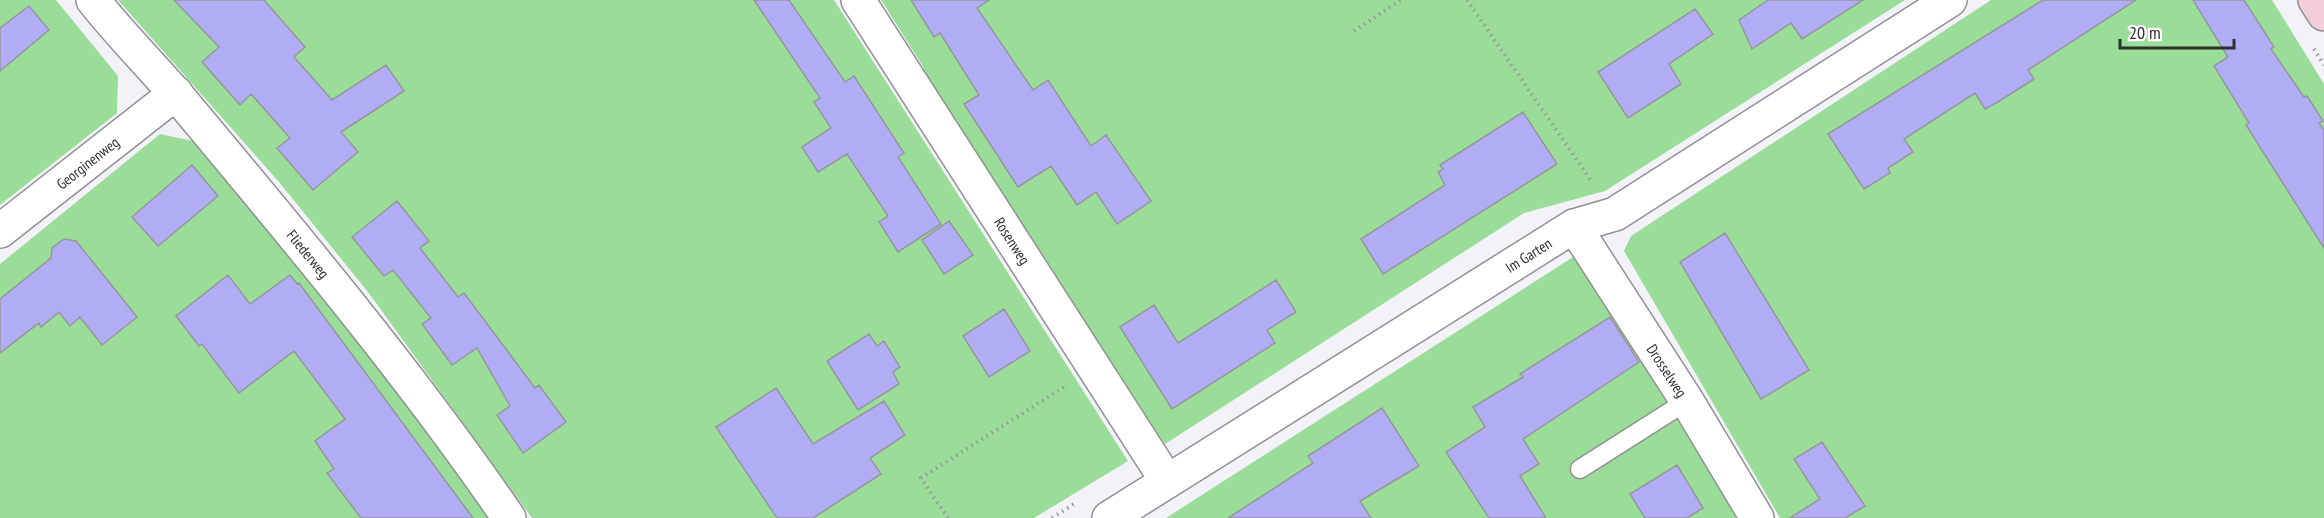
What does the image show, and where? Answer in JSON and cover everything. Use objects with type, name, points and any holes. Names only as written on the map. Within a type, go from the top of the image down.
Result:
[{"type":"street","name":"Fliederweg","points":[[93,0],[176,93],[314,258],[449,431],[509,518]]},
{"type":"street","name":"Rosenweg","points":[[858,0],[1167,481]]},
{"type":"street","name":"Im Garten","points":[[1109,518],[1574,226],[1615,214],[1950,0]]},
{"type":"street","points":[[2315,0],[2324,14]]},
{"type":"street","name":"Georginenweg","points":[[0,231],[176,93]]},
{"type":"street","name":"Drosselweg","points":[[1574,226],[1687,401],[1757,518]]},
{"type":"lane","points":[[1580,469],[1687,401]]},
{"type":"path","points":[[1354,30],[1401,0]]},
{"type":"path","points":[[1467,0],[1615,214]]},
{"type":"path","points":[[948,518],[921,478],[1094,368]]},
{"type":"green space","points":[[0,0],[56,0],[118,76],[117,113],[0,205]]},
{"type":"green space","points":[[118,0],[834,0],[1128,461],[1034,518],[532,518],[368,292],[279,182]]},
{"type":"green space","points":[[881,0],[1905,0],[1605,191],[1524,213],[1165,444],[916,76],[924,68]]},
{"type":"green space","points":[[1991,0],[2272,0],[2324,84],[2324,518],[1780,518],[1624,251],[1631,236]]},
{"type":"green space","points":[[160,134],[198,142],[278,229],[498,518],[0,518],[0,264]]},
{"type":"green space","points":[[1573,257],[1667,398],[1740,518],[1166,518]]},
{"type":"building","points":[[174,0],[264,0],[305,47],[294,57],[332,100],[386,65],[404,91],[341,132],[358,152],[313,190],[277,148],[290,138],[251,94],[240,105],[202,62],[219,47]]},
{"type":"building","points":[[754,0],[789,0],[845,82],[854,76],[904,153],[898,157],[941,224],[898,252],[879,222],[888,216],[847,154],[818,172],[802,147],[831,128],[814,102],[820,98]]},
{"type":"building","points":[[911,0],[989,0],[977,8],[1033,90],[1048,80],[1091,146],[1106,135],[1151,201],[1117,224],[1096,192],[1077,205],[1051,166],[1018,187],[964,104],[979,95],[940,33],[934,37]]},
{"type":"building","points":[[1768,0],[1863,0],[1802,39],[1791,23],[1752,49],[1739,20]]},
{"type":"building","points":[[2043,0],[2136,0],[2028,70],[2034,79],[2001,100],[1985,109],[1975,93],[1904,139],[1913,152],[1888,168],[1890,173],[1864,189],[1828,134]]},
{"type":"building","points":[[2193,0],[2244,0],[2274,47],[2271,49],[2323,121],[2319,123],[2324,130],[2324,248],[2246,125],[2249,123],[2214,66],[2228,57]]},
{"type":"building","points":[[29,6],[49,30],[0,71],[0,28]]},
{"type":"building","points":[[1695,9],[1713,34],[1669,64],[1681,84],[1628,118],[1598,72]]},
{"type":"building","points":[[1523,112],[1557,164],[1383,274],[1361,239],[1445,185],[1438,172],[1443,169],[1440,165]]},
{"type":"building","points":[[192,165],[218,196],[158,246],[132,217]]},
{"type":"building","points":[[397,201],[429,241],[420,248],[458,297],[464,293],[535,388],[539,385],[566,422],[523,453],[497,415],[510,406],[477,348],[452,365],[422,324],[431,318],[393,270],[384,276],[352,237]]},
{"type":"building","points":[[949,221],[973,255],[944,274],[922,240]]},
{"type":"building","points":[[1725,233],[1809,370],[1761,399],[1680,262]]},
{"type":"building","points":[[64,239],[76,241],[137,317],[102,345],[80,317],[70,326],[59,312],[41,327],[39,323],[0,353],[0,299],[51,258],[52,248]]},
{"type":"building","points":[[228,275],[250,304],[290,275],[297,284],[299,283],[473,518],[361,518],[327,473],[334,469],[315,441],[345,419],[294,351],[239,393],[202,344],[199,346],[176,316]]},
{"type":"building","points":[[1276,280],[1296,312],[1267,330],[1275,343],[1172,409],[1120,327],[1154,305],[1178,343]]},
{"type":"building","points":[[1004,309],[1030,351],[989,377],[963,336]]},
{"type":"building","points":[[1610,317],[1639,362],[1523,439],[1539,464],[1520,476],[1546,518],[1489,518],[1446,452],[1485,427],[1473,407],[1523,377],[1520,374]]},
{"type":"building","points":[[869,334],[877,346],[884,341],[900,367],[893,372],[899,384],[858,410],[827,361]]},
{"type":"building","points":[[776,388],[813,444],[884,401],[905,435],[870,458],[881,474],[813,518],[777,518],[716,427]]},
{"type":"building","points":[[1382,408],[1419,466],[1360,501],[1371,518],[1228,518],[1313,463],[1308,456]]},
{"type":"building","points":[[1822,442],[1865,506],[1845,518],[1790,518],[1820,499],[1794,459]]},
{"type":"building","points":[[1677,465],[1703,508],[1687,518],[1645,518],[1630,494]]}]
